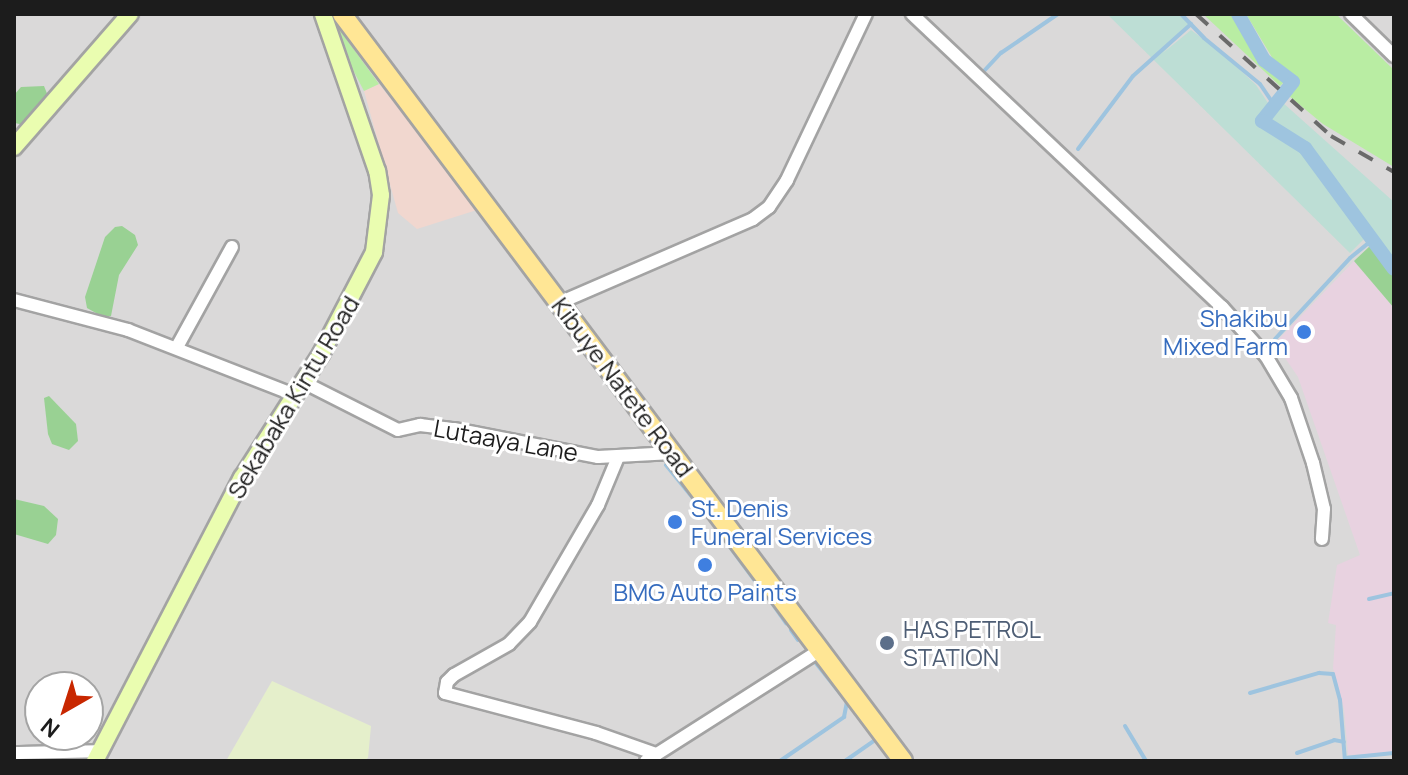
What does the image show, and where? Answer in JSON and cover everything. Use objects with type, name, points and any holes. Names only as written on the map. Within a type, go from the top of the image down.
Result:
[{"type":"main road","name":"Kibuye Natete Road","points":[[342,14],[903,761]]},
{"type":"street","points":[[14,147],[130,14]]},
{"type":"street","name":"Sekabaka Kintu Road","points":[[98,756],[242,478],[362,279],[380,225],[381,195],[367,135],[323,14]]},
{"type":"street","points":[[559,303],[753,219],[769,207],[787,180],[866,14]]},
{"type":"street","points":[[912,14],[1222,307],[1266,356],[1291,398],[1313,463],[1324,509],[1322,539]]},
{"type":"street","points":[[1351,14],[1394,56]]},
{"type":"street","points":[[177,347],[205,303],[232,247]]},
{"type":"street","name":"Lutaaya Lane","points":[[14,300],[79,315],[299,388],[398,430],[420,425],[454,429],[618,457],[673,453]]},
{"type":"street","points":[[618,457],[598,505],[530,622],[509,644],[454,675],[447,682],[445,693],[596,733],[651,757],[820,650]]},
{"type":"street","points":[[14,753],[98,756]]},
{"type":"shaded area","points":[[14,14],[1394,14],[1394,761],[14,761]]},
{"type":"shaded area","points":[[1107,14],[1180,14],[1191,24],[1163,53],[1191,30],[1223,54],[1256,85],[1270,106],[1259,122],[1303,152],[1365,238],[1350,253]]},
{"type":"shaded area","points":[[379,84],[480,209],[417,229],[398,213],[364,91]]},
{"type":"shaded area","points":[[1282,102],[1394,202],[1394,264],[1309,149],[1268,121]]},
{"type":"shaded area","points":[[1354,261],[1394,308],[1394,753],[1348,755],[1344,709],[1333,668],[1336,625],[1328,623],[1337,565],[1360,555],[1298,377],[1275,343]]},
{"type":"green space","points":[[1203,14],[1234,14],[1257,56],[1285,81],[1280,86]]},
{"type":"green space","points":[[1246,14],[1336,14],[1394,70],[1394,167],[1323,124],[1289,96],[1299,83],[1273,59]]},
{"type":"green space","points":[[331,18],[379,84],[364,91],[331,28]]},
{"type":"green space","points":[[44,86],[48,96],[40,102],[39,120],[32,127],[15,123],[14,95],[21,87]]},
{"type":"green space","points":[[122,226],[135,235],[138,245],[119,275],[111,316],[103,317],[87,308],[85,297],[105,237],[115,227]]},
{"type":"green space","points":[[1371,245],[1394,277],[1394,308],[1354,261]]},
{"type":"green space","points":[[49,396],[76,424],[78,441],[69,450],[52,444],[48,434],[44,398]]},
{"type":"green space","points":[[14,499],[44,506],[58,519],[56,535],[48,544],[14,534]]},
{"type":"green space","points":[[272,681],[371,726],[368,758],[363,761],[226,761]]},
{"type":"waterway","points":[[984,71],[1001,53],[1058,14]]},
{"type":"waterway","points":[[1181,14],[1204,38],[1260,84],[1274,105]]},
{"type":"waterway","points":[[1238,14],[1264,60],[1293,82],[1262,121],[1305,148],[1394,269]]},
{"type":"waterway","points":[[1078,149],[1133,76],[1191,24]]},
{"type":"waterway","points":[[1275,339],[1350,258],[1372,240]]},
{"type":"waterway","points":[[666,465],[710,519]]},
{"type":"waterway","points":[[719,532],[755,581]]},
{"type":"waterway","points":[[765,593],[786,623]]},
{"type":"waterway","points":[[1369,599],[1394,593]]},
{"type":"waterway","points":[[791,630],[798,640]]},
{"type":"waterway","points":[[780,761],[844,717],[847,702],[812,658]]},
{"type":"waterway","points":[[1250,693],[1319,673],[1333,674],[1340,700],[1345,761]]},
{"type":"waterway","points":[[1125,726],[1146,761]]},
{"type":"waterway","points":[[845,761],[875,740]]},
{"type":"waterway","points":[[1297,753],[1334,740],[1344,742]]},
{"type":"waterway","points":[[1345,758],[1394,753]]},
{"type":"railway","points":[[1196,14],[1331,136],[1394,172]]},
{"type":"place","name":"Shakibu Mixed Farm","points":[[1304,332]]},
{"type":"place","name":"St. Denis Funeral Services","points":[[675,522]]},
{"type":"place","name":"BMG Auto Paints","points":[[705,565]]},
{"type":"place","name":"HAS PETROL STATION","points":[[887,643]]}]
